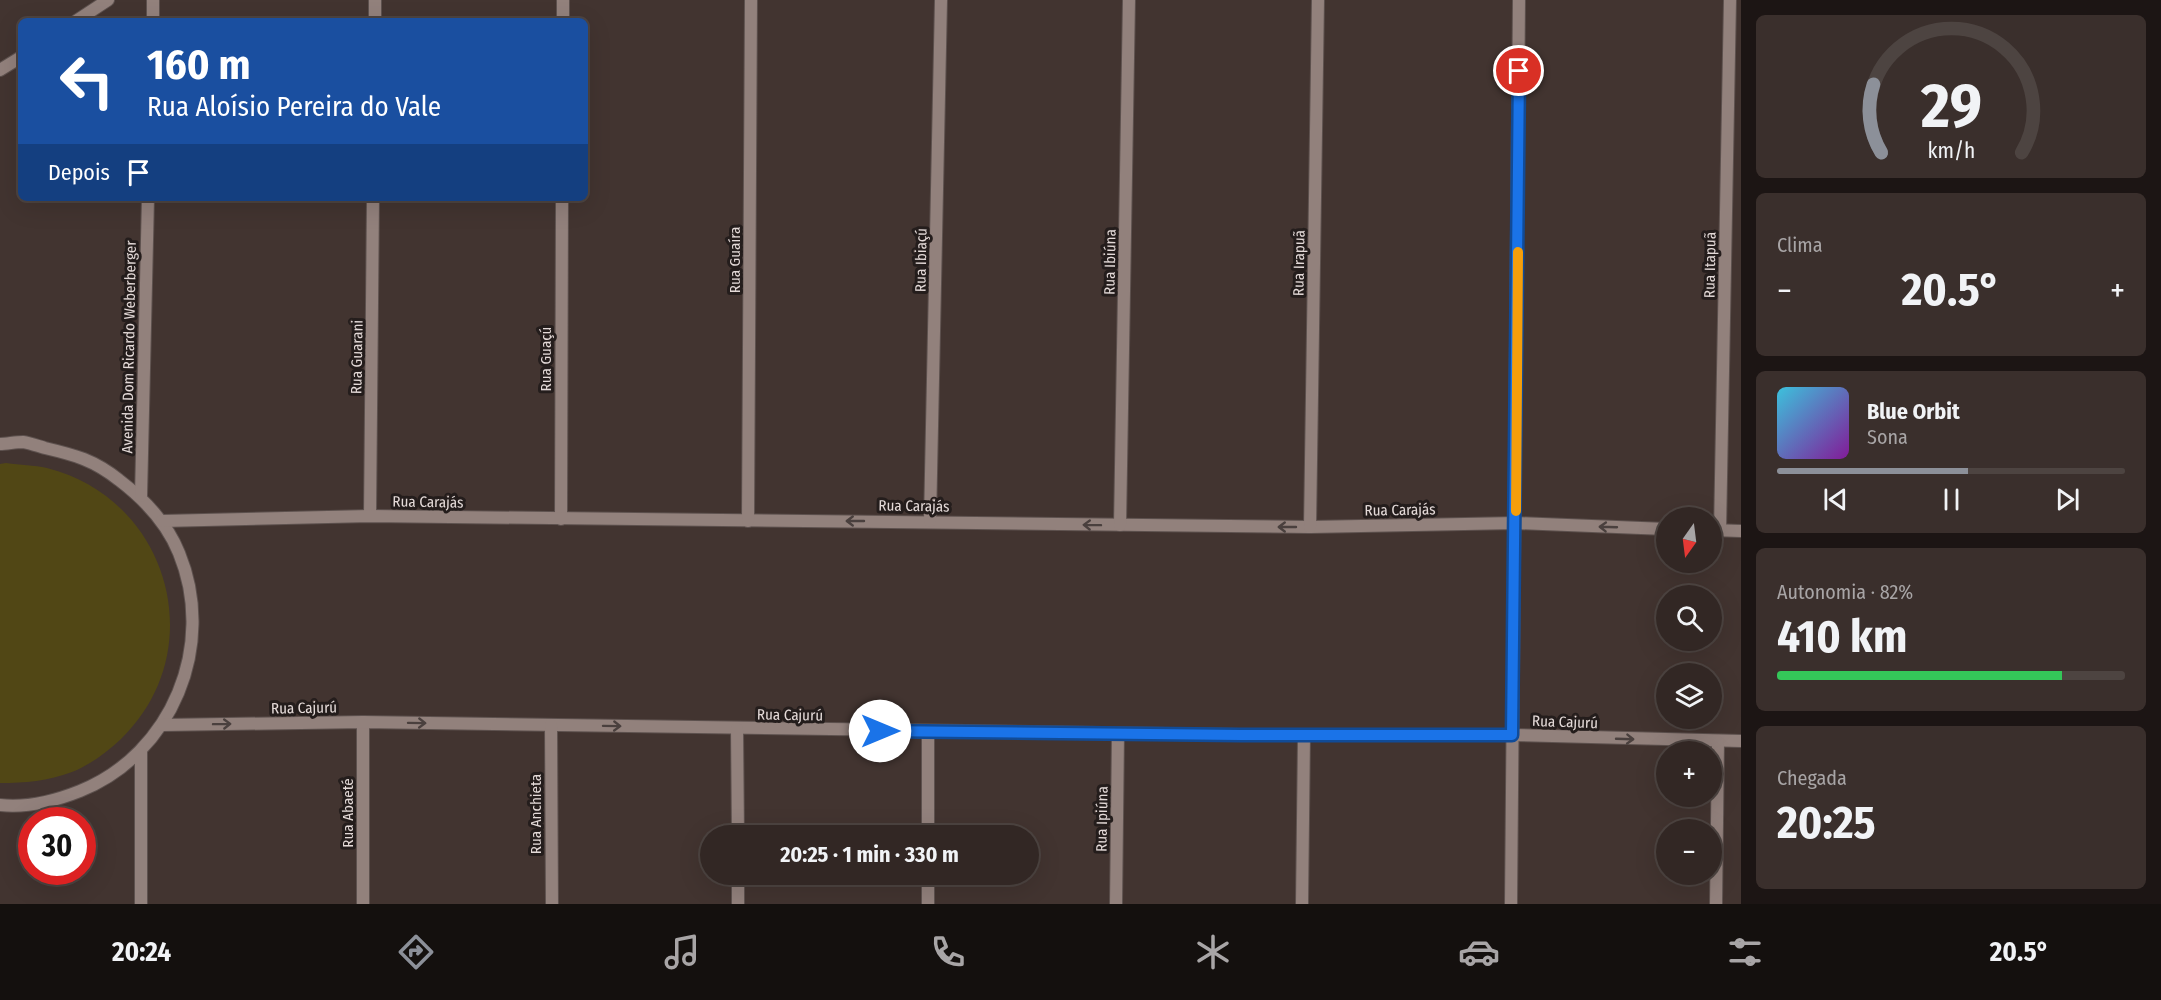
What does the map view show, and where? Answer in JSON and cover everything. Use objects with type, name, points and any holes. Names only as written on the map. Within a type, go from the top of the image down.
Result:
[{"type":"street","points":[[81,18],[108,0]]},
{"type":"street","points":[[153,0],[153,18]]},
{"type":"street","points":[[375,0],[375,18]]},
{"type":"street","points":[[563,0],[563,18]]},
{"type":"street","name":"Rua Guaíra","points":[[748,521],[751,0]]},
{"type":"street","name":"Rua Ibiaçú","points":[[930,521],[941,0]]},
{"type":"street","name":"Rua Ibiúna","points":[[1120,525],[1129,0]]},
{"type":"street","name":"Rua Irapuã","points":[[1310,527],[1317,0]]},
{"type":"street","points":[[1511,904],[1519,0]]},
{"type":"street","name":"Rua Itapuã","points":[[1717,507],[1730,0]]},
{"type":"street","points":[[0,70],[18,59]]},
{"type":"street","name":"Avenida Dom Ricardo Weberberger","points":[[141,496],[148,201]]},
{"type":"street","name":"Rua Guarani","points":[[370,516],[373,201]]},
{"type":"street","name":"Rua Guaçú","points":[[561,519],[562,201]]},
{"type":"street","points":[[0,444],[23,442],[87,458],[141,496],[162,521],[179,552],[188,579],[193,629],[185,679],[163,725],[141,751],[101,782],[54,801],[0,805]]},
{"type":"street","name":"Rua Carajás","points":[[162,521],[370,516],[1310,527],[1516,524],[1656,529]]},
{"type":"street","points":[[1722,531],[1741,531]]},
{"type":"street","name":"Rua Cajurú","points":[[163,725],[363,722],[1118,734],[1512,735],[1689,741]]},
{"type":"street","name":"Rua Abaeté","points":[[363,722],[363,904]]},
{"type":"street","name":"Rua Anchieta","points":[[551,725],[552,904]]},
{"type":"street","points":[[737,729],[738,825]]},
{"type":"street","points":[[928,731],[928,825]]},
{"type":"street","name":"Rua Ipiúna","points":[[1116,904],[1118,734]]},
{"type":"street","points":[[1302,904],[1304,735]]},
{"type":"street","name":"Rua Cajurú","points":[[1722,742],[1741,741]]},
{"type":"street","points":[[141,751],[141,904]]},
{"type":"street","points":[[1716,904],[1717,807]]},
{"type":"street","points":[[738,885],[738,904]]},
{"type":"street","points":[[928,885],[928,904]]},
{"type":"shaded area","points":[[0,464],[47,468],[89,485],[123,511],[148,544],[164,582],[170,623],[165,664],[149,703],[121,739],[98,758],[72,772],[54,778],[18,783],[0,783]]},
{"type":"slow traffic","points":[[1516,511],[1518,252]]},
{"type":"route","points":[[880,731],[1512,735],[1519,71]]}]
